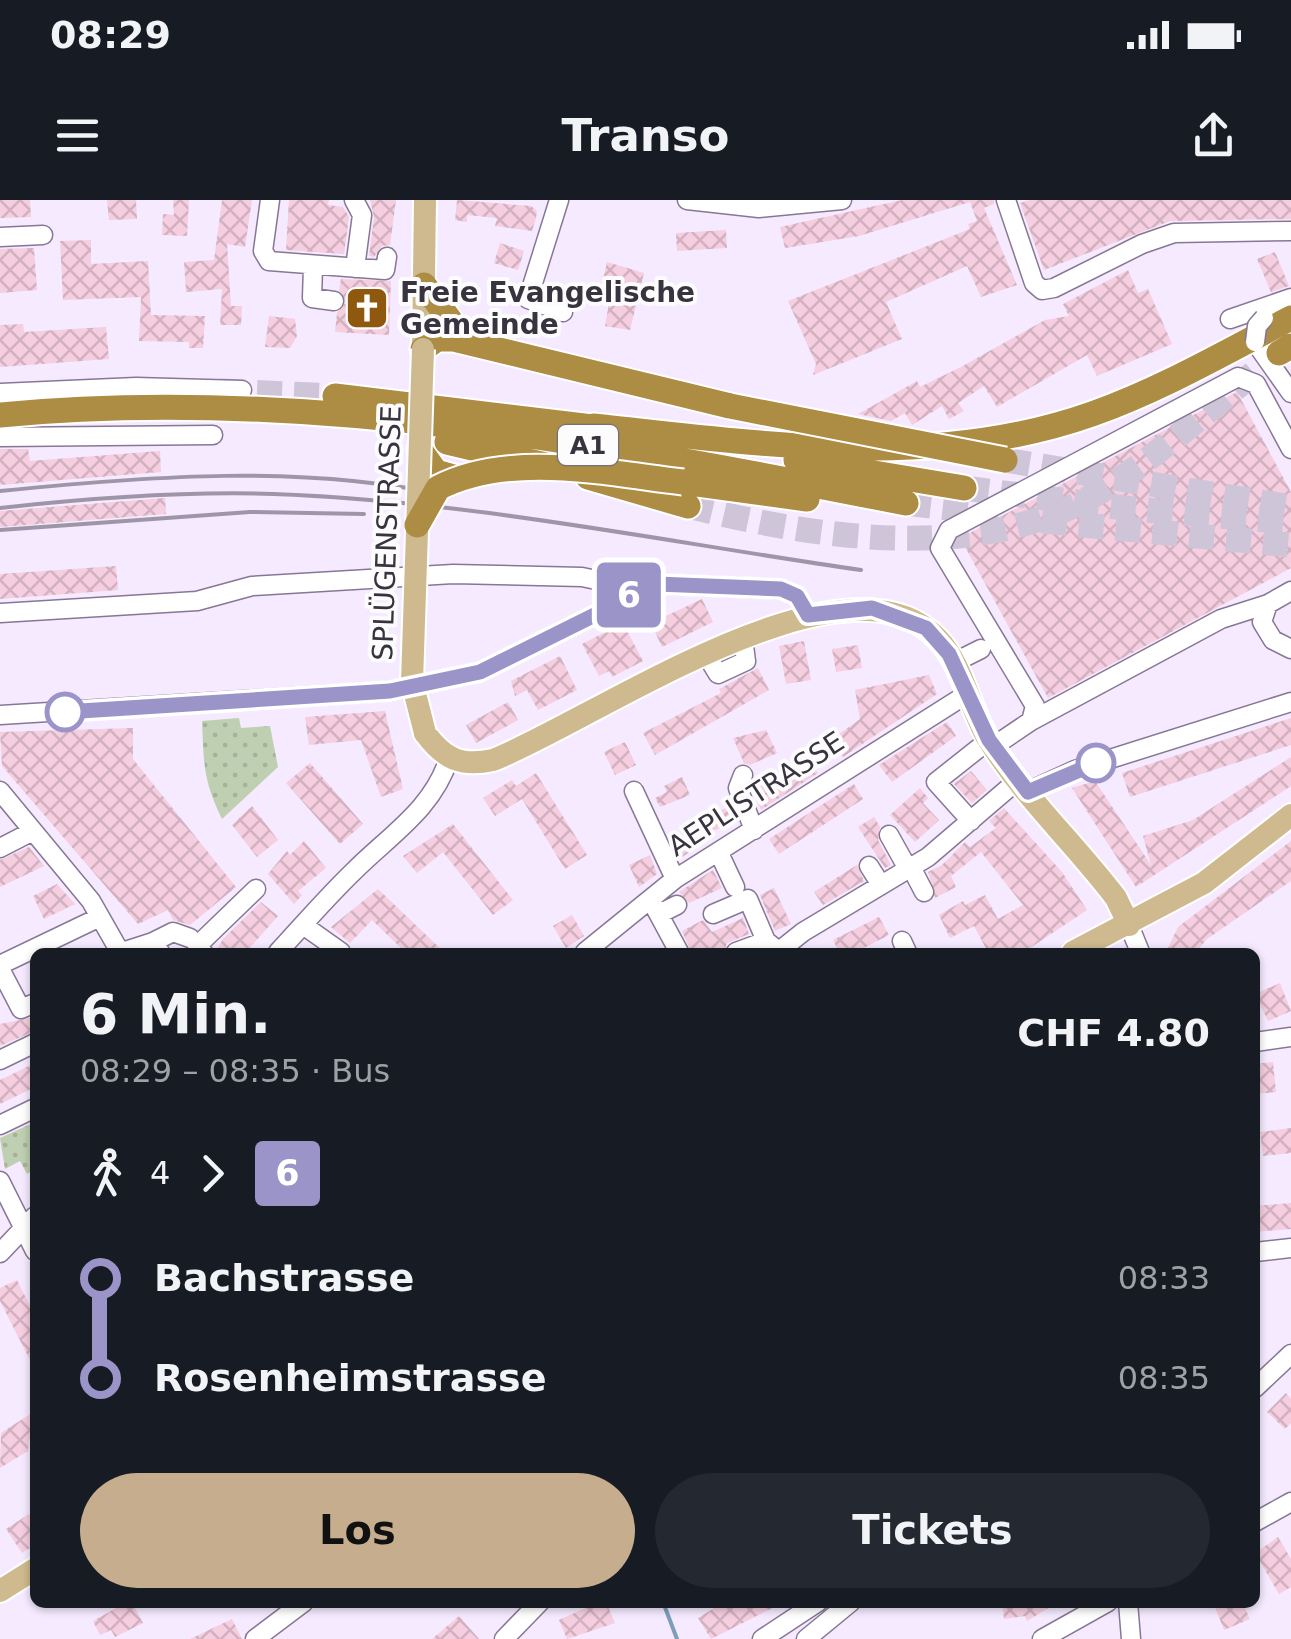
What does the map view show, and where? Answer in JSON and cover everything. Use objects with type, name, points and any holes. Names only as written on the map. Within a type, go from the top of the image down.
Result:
[{"type":"highway","points":[[424,285],[455,326],[477,338],[630,383]]},
{"type":"highway","name":"A1","points":[[335,396],[812,448],[971,443],[1090,414],[1179,377],[1291,318]]},
{"type":"highway","points":[[432,339],[730,406],[1005,460]]},
{"type":"highway","name":"A1","points":[[0,415],[162,408],[266,412],[384,419],[564,442],[905,508],[685,494],[466,445],[306,425],[266,412]]},
{"type":"highway","name":"A1","points":[[593,426],[964,488]]},
{"type":"highway","points":[[420,450],[436,472],[458,478]]},
{"type":"highway","name":"A1","points":[[458,478],[504,470],[576,469],[685,494]]},
{"type":"highway","points":[[417,526],[434,491],[458,478]]},
{"type":"main road","name":"SPLÜGENSTRASSE","points":[[425,200],[424,285],[432,339],[420,450],[412,682],[425,733],[449,758]]},
{"type":"main road","points":[[449,758],[475,764],[504,756],[743,638],[808,615],[859,608],[887,611],[926,628],[953,663],[991,743],[1116,898],[1128,925]]},
{"type":"main road","points":[[1082,948],[1204,883],[1291,816]]},
{"type":"main road","points":[[0,1591],[30,1572]]},
{"type":"street","points":[[270,200],[264,256],[312,267],[385,270],[387,256]]},
{"type":"street","points":[[354,200],[362,214],[356,268]]},
{"type":"street","points":[[559,200],[528,298],[562,312]]},
{"type":"street","points":[[687,200],[757,210],[842,200]]},
{"type":"street","points":[[1006,200],[1033,248],[1035,285],[1042,290],[1174,233],[1276,231]]},
{"type":"street","points":[[0,238],[43,235]]},
{"type":"street","points":[[312,267],[312,298],[334,300]]},
{"type":"street","points":[[1291,300],[1264,318],[1255,333],[1255,342],[1281,357],[1291,392]]},
{"type":"street","points":[[1230,319],[1291,300]]},
{"type":"street","points":[[1031,721],[1035,706],[940,548],[949,530],[1238,377],[1256,384],[1291,448]]},
{"type":"street","points":[[0,392],[136,387],[242,390]]},
{"type":"street","points":[[0,437],[213,435]]},
{"type":"street","points":[[0,613],[196,601],[252,586],[453,574],[592,578],[620,585],[632,594]]},
{"type":"street","points":[[0,714],[390,691],[444,683],[510,659],[632,594],[668,583],[781,589],[797,596],[808,615]]},
{"type":"street","points":[[971,820],[936,782],[991,743],[1031,721],[1221,619],[1268,604],[1291,591]]},
{"type":"street","points":[[1268,604],[1263,613],[1264,630],[1291,649]]},
{"type":"street","points":[[953,663],[981,649]]},
{"type":"street","name":"AEPLISTRASSE","points":[[591,948],[656,908],[675,879],[967,694]]},
{"type":"street","points":[[713,914],[748,900],[774,948],[805,937],[1023,786],[1291,702]]},
{"type":"street","points":[[282,948],[422,808],[442,779],[449,758]]},
{"type":"street","points":[[743,775],[738,788],[754,830]]},
{"type":"street","points":[[0,791],[100,917],[119,948]]},
{"type":"street","points":[[634,791],[675,879]]},
{"type":"street","points":[[0,848],[32,831]]},
{"type":"street","points":[[888,835],[924,892]]},
{"type":"street","points":[[718,853],[735,887]]},
{"type":"street","points":[[869,866],[881,885]]},
{"type":"street","points":[[199,948],[197,946],[256,889]]},
{"type":"street","points":[[677,948],[656,908],[678,904]]},
{"type":"street","points":[[36,948],[100,917]]},
{"type":"street","points":[[304,925],[335,948]]},
{"type":"street","points":[[1128,925],[1138,948]]},
{"type":"street","points":[[24,932],[33,948]]},
{"type":"street","points":[[156,947],[172,932],[190,938]]},
{"type":"street","points":[[30,951],[0,967],[20,1009],[30,1005]]},
{"type":"street","points":[[1260,1041],[1291,1037]]},
{"type":"street","points":[[0,1060],[30,1045]]},
{"type":"street","points":[[0,1125],[30,1110]]},
{"type":"street","points":[[0,1180],[30,1222],[0,1253]]},
{"type":"street","points":[[1260,1251],[1291,1248]]},
{"type":"street","points":[[1260,1383],[1291,1354]]},
{"type":"street","points":[[1260,1519],[1291,1502]]},
{"type":"street","points":[[255,1639],[296,1608]]},
{"type":"street","points":[[504,1639],[534,1608]]},
{"type":"street","points":[[806,1639],[844,1608]]},
{"type":"street","points":[[1042,1639],[1097,1608]]},
{"type":"street","points":[[1129,1608],[1132,1639]]},
{"type":"street","points":[[762,1639],[787,1611]]},
{"type":"green space","points":[[239,718],[241,728],[270,726],[278,767],[222,819],[206,772],[202,721]]},
{"type":"green space","points":[[30,1124],[30,1172],[27,1174],[20,1161],[5,1169],[0,1138]]},
{"type":"building","points":[[0,200],[30,200],[31,217],[0,218]]},
{"type":"building","points":[[107,200],[136,200],[137,219],[109,220]]},
{"type":"building","points":[[173,200],[189,200],[187,236],[162,235],[163,214],[174,215]]},
{"type":"building","points":[[222,200],[252,200],[245,247],[227,244],[231,306],[242,306],[241,325],[220,325],[222,289],[186,292],[184,262],[214,260]]},
{"type":"building","points":[[289,200],[329,200],[328,205],[343,207],[349,217],[344,254],[286,250]]},
{"type":"building","points":[[370,200],[396,200],[390,245],[382,246],[374,257],[369,256],[374,217]]},
{"type":"building","points":[[457,200],[531,206],[537,211],[532,231],[495,226],[497,218],[467,215],[467,222],[455,220]]},
{"type":"building","points":[[902,200],[994,200],[994,204],[984,208],[1017,285],[981,297],[967,266],[886,302],[902,339],[813,375],[816,364],[788,301],[970,229],[968,224],[977,221],[970,202],[859,236],[785,248],[780,227]]},
{"type":"building","points":[[1291,200],[1291,219],[1170,221],[1044,270],[1020,203]]},
{"type":"building","points":[[726,230],[727,248],[677,251],[676,233]]},
{"type":"building","points":[[91,240],[91,264],[148,261],[151,315],[205,316],[203,348],[189,348],[189,342],[139,341],[141,297],[63,300],[60,241]]},
{"type":"building","points":[[500,243],[524,251],[518,270],[494,263]]},
{"type":"building","points":[[34,248],[37,290],[0,293],[0,249]]},
{"type":"building","points":[[1275,252],[1289,286],[1271,292],[1257,259]]},
{"type":"building","points":[[607,262],[644,273],[630,330],[605,326],[609,303],[598,301]]},
{"type":"building","points":[[1128,270],[1138,293],[1148,289],[1172,344],[1097,376],[1087,355],[997,407],[984,386],[958,403],[964,411],[949,419],[942,406],[912,425],[905,413],[891,421],[858,414],[917,381],[920,387],[961,367],[1045,320],[1069,316],[1063,304]]},
{"type":"building","name":"Freie Evangelische Gemeinde","points":[[341,279],[391,281],[389,335],[335,332],[337,313],[346,302],[339,290]]},
{"type":"building","points":[[269,316],[295,319],[297,336],[290,348],[265,347]]},
{"type":"building","points":[[23,324],[24,332],[106,327],[109,359],[0,367],[0,325]]},
{"type":"building","points":[[1237,392],[1291,492],[1291,568],[1048,698],[960,538]]},
{"type":"building","points":[[0,449],[28,449],[30,461],[160,451],[161,472],[0,485]]},
{"type":"building","points":[[165,498],[166,514],[0,527],[0,511]]},
{"type":"building","points":[[116,566],[118,590],[0,599],[0,574]]},
{"type":"building","points":[[702,599],[713,622],[662,647],[651,623]]},
{"type":"building","points":[[623,623],[643,661],[612,677],[609,671],[599,676],[582,644]]},
{"type":"building","points":[[804,641],[811,680],[786,684],[779,646]]},
{"type":"building","points":[[858,645],[862,668],[836,672],[832,649]]},
{"type":"building","points":[[560,656],[577,690],[538,710],[527,690],[515,696],[511,681]]},
{"type":"building","points":[[758,668],[769,690],[655,755],[643,733],[721,693],[719,689]]},
{"type":"building","points":[[929,675],[937,694],[843,757],[831,740],[860,719],[855,690]]},
{"type":"building","points":[[508,702],[518,720],[476,743],[466,725]]},
{"type":"building","points":[[385,711],[403,789],[381,797],[361,740],[309,745],[305,717]]},
{"type":"building","points":[[1291,718],[1291,745],[1130,797],[1122,773]]},
{"type":"building","points":[[947,722],[956,736],[892,782],[879,765]]},
{"type":"building","points":[[133,728],[133,759],[236,887],[190,925],[173,920],[168,910],[138,924],[2,766],[0,732]]},
{"type":"building","points":[[766,730],[777,753],[750,765],[744,763],[733,738]]},
{"type":"building","points":[[625,742],[636,765],[615,775],[604,752]]},
{"type":"building","points":[[805,755],[818,773],[761,810],[753,791]]},
{"type":"building","points":[[1291,757],[1291,786],[1136,887],[1072,788],[1095,781],[1151,865],[1143,836],[1193,820]]},
{"type":"building","points":[[310,763],[363,824],[340,844],[286,783]]},
{"type":"building","points":[[971,771],[987,790],[972,803],[954,784]]},
{"type":"building","points":[[536,773],[587,855],[565,869],[522,799],[495,816],[483,798],[512,780],[516,786]]},
{"type":"building","points":[[682,777],[690,795],[660,807],[655,798],[667,792],[664,786]]},
{"type":"building","points":[[854,784],[863,799],[779,854],[769,839]]},
{"type":"building","points":[[920,788],[928,798],[923,803],[939,820],[915,842],[890,815]]},
{"type":"building","points":[[252,806],[278,840],[257,857],[232,825]]},
{"type":"building","points":[[727,807],[733,822],[698,838],[701,844],[681,858],[671,839]]},
{"type":"building","points":[[1004,808],[1062,872],[1087,910],[1030,948],[986,948],[974,926],[950,938],[939,915],[963,901],[965,905],[985,895],[998,919],[1023,905],[981,852],[951,876],[956,887],[935,898],[928,872],[942,865],[965,842],[970,847],[996,828],[989,821]]},
{"type":"building","points":[[874,817],[880,827],[878,840],[891,865],[885,868],[858,827]]},
{"type":"building","points":[[453,824],[513,900],[493,915],[443,852],[417,873],[403,856]]},
{"type":"building","points":[[304,841],[326,868],[298,891],[302,895],[294,904],[268,874],[287,851],[290,855]]},
{"type":"building","points":[[1291,841],[1291,881],[1199,948],[1168,948],[1178,927]]},
{"type":"building","points":[[29,847],[44,866],[0,887],[0,860]]},
{"type":"building","points":[[650,855],[657,874],[639,887],[629,865]]},
{"type":"building","points":[[857,865],[864,881],[823,905],[814,892]]},
{"type":"building","points":[[713,870],[722,888],[689,903],[679,892]]},
{"type":"building","points":[[57,884],[75,904],[44,919],[33,896]]},
{"type":"building","points":[[774,888],[791,924],[775,931],[760,895]]},
{"type":"building","points":[[378,889],[440,948],[401,948],[372,920],[350,943],[331,927]]},
{"type":"building","points":[[261,902],[278,916],[250,948],[217,948]]},
{"type":"building","points":[[572,915],[584,936],[566,948],[553,926]]},
{"type":"building","points":[[879,917],[889,935],[864,948],[837,948],[833,940]]},
{"type":"building","points":[[743,918],[749,934],[727,943],[725,948],[689,948],[682,931],[703,920],[712,932]]},
{"type":"building","points":[[1280,983],[1291,1011],[1268,1021],[1260,1004],[1260,992]]},
{"type":"building","points":[[30,1018],[30,1033],[0,1046],[0,1024]]},
{"type":"building","points":[[1273,1062],[1276,1092],[1260,1094],[1260,1063]]},
{"type":"building","points":[[30,1065],[30,1089],[0,1104],[0,1080]]},
{"type":"building","points":[[1291,1128],[1291,1153],[1263,1156],[1260,1132]]},
{"type":"building","points":[[1291,1203],[1291,1229],[1260,1232],[1260,1206]]},
{"type":"building","points":[[17,1280],[30,1306],[30,1360],[0,1301],[0,1288]]},
{"type":"building","points":[[1286,1393],[1291,1399],[1291,1423],[1285,1429],[1267,1412]]},
{"type":"building","points":[[30,1414],[28,1451],[0,1468],[1,1433]]},
{"type":"building","points":[[29,1514],[30,1548],[22,1553],[6,1529]]},
{"type":"building","points":[[1278,1537],[1291,1559],[1291,1587],[1279,1594],[1260,1562],[1260,1550]]},
{"type":"building","points":[[116,1608],[135,1608],[143,1623],[115,1637],[111,1630],[100,1635],[93,1621]]},
{"type":"building","points":[[586,1608],[609,1608],[615,1623],[567,1639],[559,1620]]},
{"type":"building","points":[[714,1608],[772,1608],[711,1639],[698,1618]]},
{"type":"building","points":[[1003,1608],[1049,1608],[1027,1621],[1025,1616],[1004,1619]]},
{"type":"building","points":[[1215,1608],[1245,1608],[1250,1619],[1224,1630]]},
{"type":"building","points":[[459,1616],[479,1639],[432,1639]]},
{"type":"building","points":[[232,1619],[242,1639],[190,1639]]},
{"type":"waterway","points":[[665,1608],[677,1639]]},
{"type":"tunnel","points":[[688,506],[843,535],[949,537],[1001,529],[1051,515],[1122,478],[1279,353]]},
{"type":"tunnel","points":[[220,391],[335,396]]},
{"type":"tunnel","points":[[1005,460],[1291,507]]},
{"type":"tunnel","points":[[964,488],[1133,509],[1291,522]]},
{"type":"tunnel","points":[[906,503],[998,514]]},
{"type":"tunnel","points":[[1042,521],[1291,545]]},
{"type":"railway","points":[[0,491],[169,478],[282,476],[394,486],[450,496]]},
{"type":"railway","points":[[0,508],[170,494],[347,498],[568,524],[861,570]]},
{"type":"railway","points":[[0,530],[250,512],[364,514]]},
{"type":"bus line","name":"6","points":[[65,712],[390,691],[444,683],[510,659],[645,588],[689,584],[781,589],[797,596],[808,615],[872,608],[914,620],[944,646],[989,740],[1028,792],[1096,763]]},
{"type":"place","name":"Freie Evangelische Gemeinde","points":[[367,308]]}]
